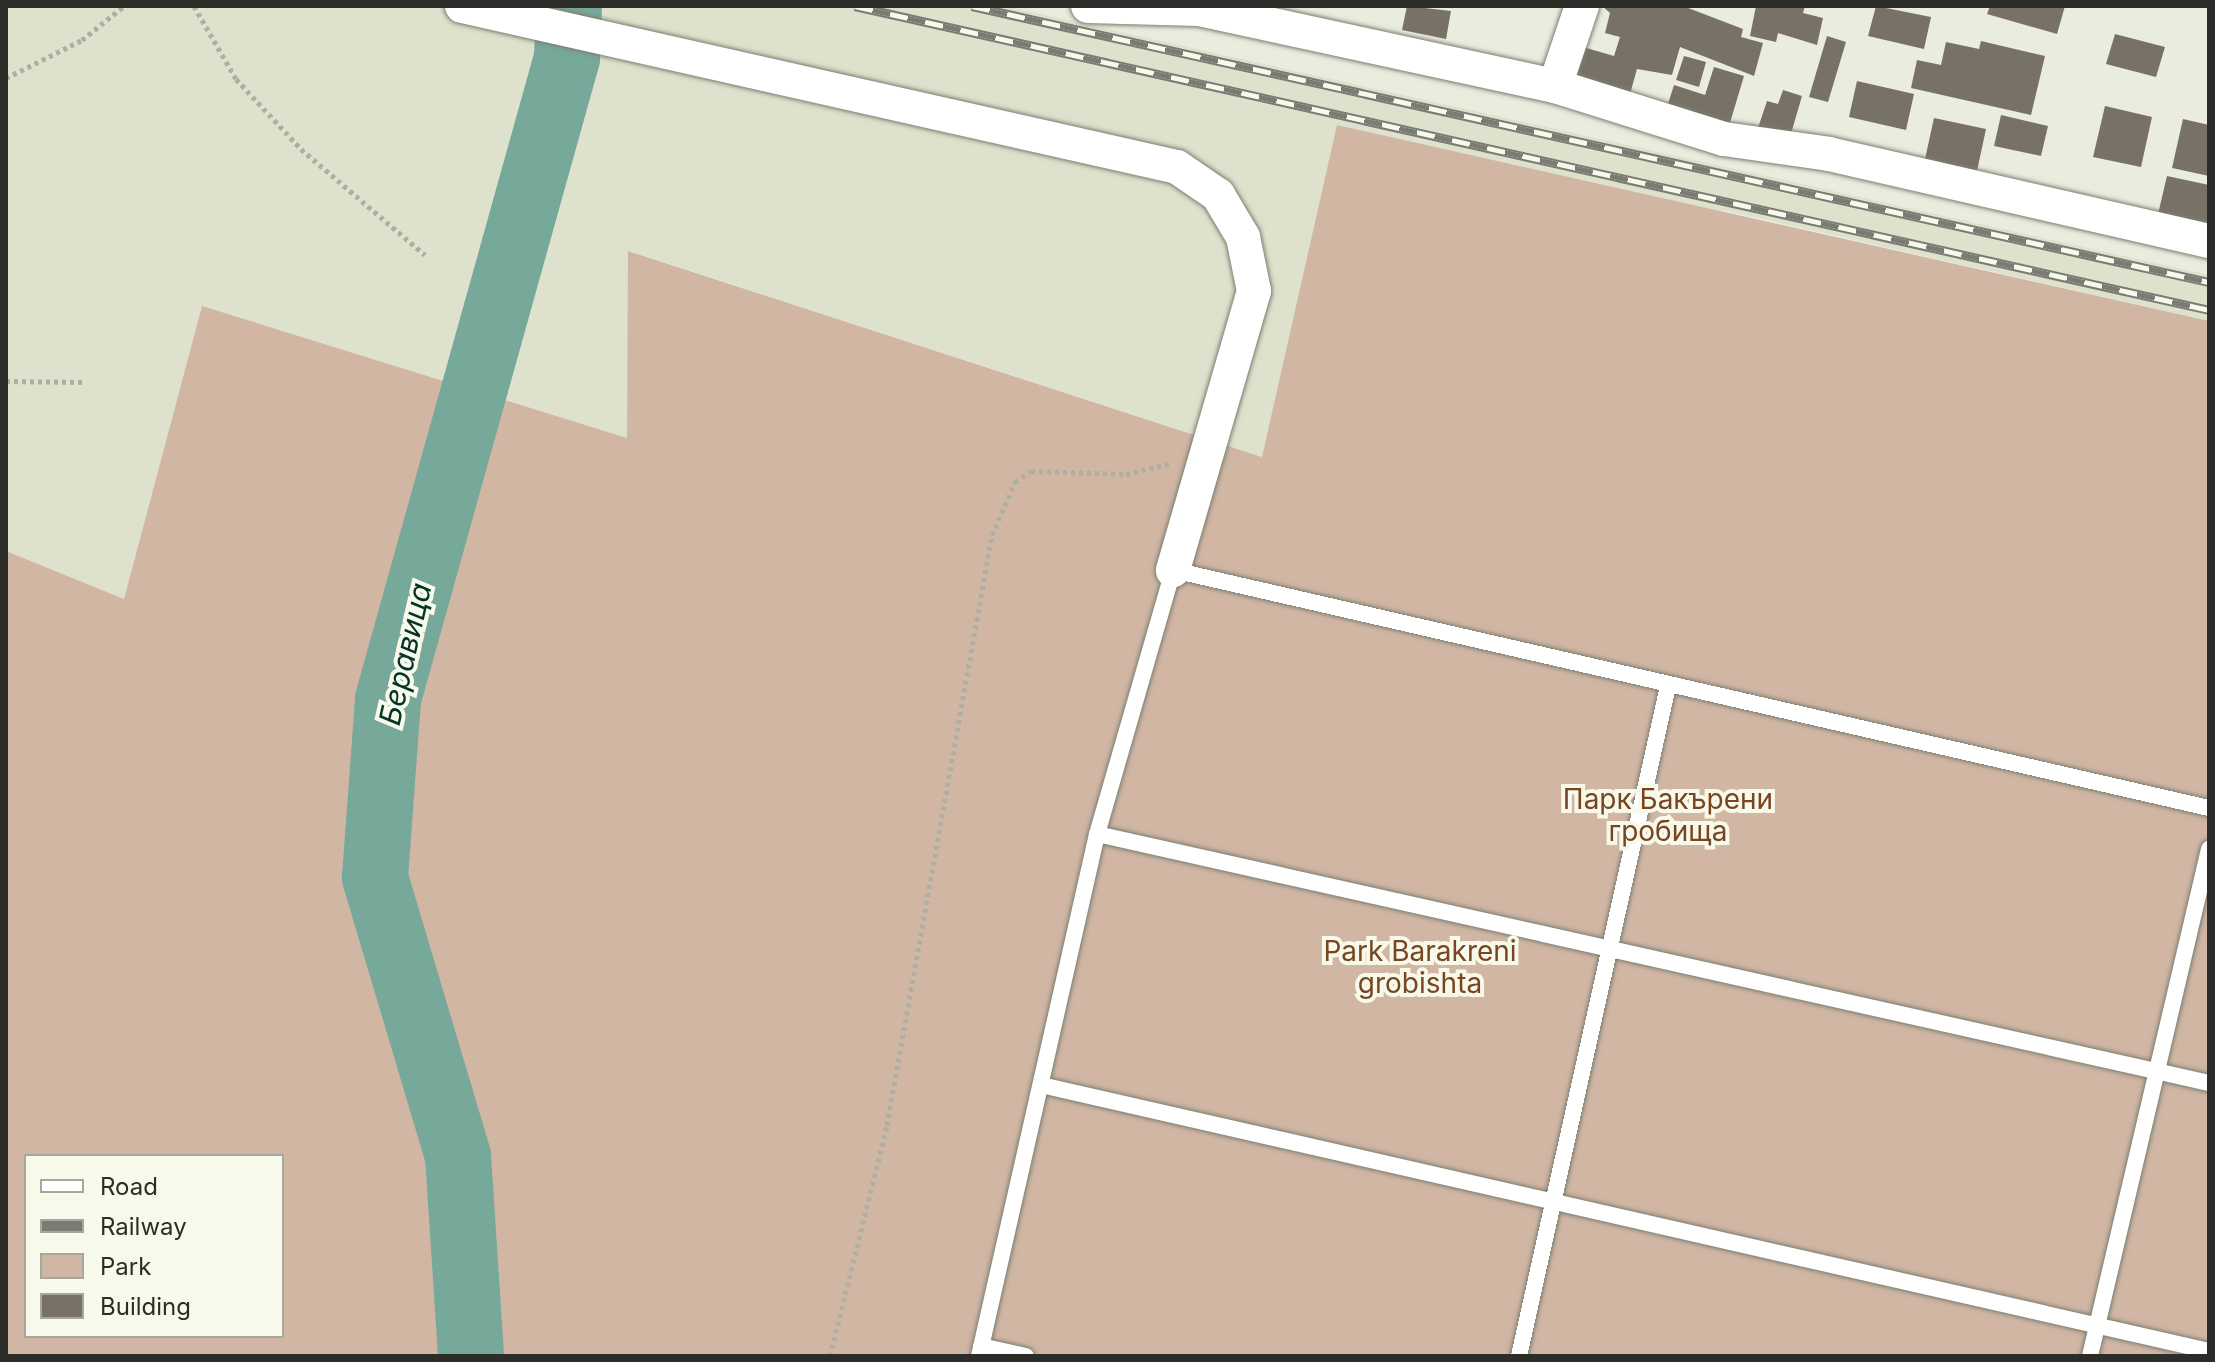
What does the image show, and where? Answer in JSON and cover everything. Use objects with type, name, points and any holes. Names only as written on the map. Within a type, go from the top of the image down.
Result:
[{"type":"street","points":[[1088,6],[1199,8],[1555,86],[1724,139],[1829,154],[2209,241]]},
{"type":"street","points":[[1555,86],[1582,6]]},
{"type":"street","points":[[473,8],[1177,167],[1218,195],[1243,237],[1254,291],[1173,570]]},
{"type":"lane","points":[[1026,1356],[980,1351],[1097,834],[1173,570],[2209,808]]},
{"type":"lane","points":[[1519,1356],[1668,686]]},
{"type":"lane","points":[[1097,834],[2209,1083]]},
{"type":"lane","points":[[2090,1356],[2209,849]]},
{"type":"lane","points":[[1041,1085],[2209,1351]]},
{"type":"path","points":[[6,78],[82,40],[124,6]]},
{"type":"path","points":[[194,6],[236,79],[301,149],[425,255]]},
{"type":"path","points":[[6,381],[86,382]]},
{"type":"path","points":[[830,1356],[887,1125],[992,535],[1015,482],[1031,471],[1126,474],[1207,451]]},
{"type":"shaded area","points":[[6,6],[1005,6],[2209,275],[2209,321],[1723,210],[1263,457],[629,251],[627,438],[202,307],[124,599],[6,551]]},
{"type":"green space","name":"Парк Бакърени гробища","points":[[1337,125],[2209,321],[2209,1356],[6,1356],[6,551],[124,599],[202,306],[627,438],[628,251],[1262,457]]},
{"type":"building","points":[[1407,6],[1451,11],[1446,39],[1402,30]]},
{"type":"building","points":[[1602,6],[1683,6],[1743,29],[1741,37],[1763,43],[1754,76],[1680,47],[1672,75],[1637,69],[1630,94],[1574,77],[1583,47],[1614,56],[1620,37],[1605,33],[1610,13]]},
{"type":"building","points":[[1756,6],[1805,6],[1803,13],[1823,18],[1817,45],[1778,33],[1776,42],[1750,36]]},
{"type":"building","points":[[1876,6],[1931,17],[1924,49],[1868,36]]},
{"type":"building","points":[[1990,6],[2065,6],[2057,34],[1987,14]]},
{"type":"building","points":[[2115,34],[2165,47],[2156,77],[2106,64]]},
{"type":"building","points":[[1827,36],[1846,42],[1828,102],[1809,97]]},
{"type":"building","points":[[1981,41],[2045,56],[2031,115],[1911,88],[1917,60],[1941,65],[1946,42],[1979,49]]},
{"type":"building","points":[[1684,56],[1706,62],[1699,87],[1676,80]]},
{"type":"building","points":[[1714,67],[1744,76],[1729,126],[1667,107],[1674,85],[1705,95]]},
{"type":"building","points":[[1857,81],[1914,94],[1906,130],[1849,117]]},
{"type":"building","points":[[1783,90],[1802,96],[1790,137],[1758,128],[1767,101],[1778,104]]},
{"type":"building","points":[[2105,106],[2152,117],[2141,167],[2093,157]]},
{"type":"building","points":[[2001,115],[2048,126],[2041,156],[1994,146]]},
{"type":"building","points":[[1934,118],[1986,129],[1977,171],[1925,159]]},
{"type":"building","points":[[2183,119],[2209,125],[2209,176],[2172,168]]},
{"type":"building","points":[[2167,176],[2209,185],[2208,225],[2158,214]]},
{"type":"waterway","name":"Беравица","points":[[471,1356],[458,1156],[375,877],[388,699],[567,58],[569,6]]},
{"type":"railway","points":[[855,6],[2209,310]]},
{"type":"railway","points":[[972,6],[2209,282]]},
{"type":"park label","name":"Park Barakreni grobishta","points":[[1420,967]]}]
